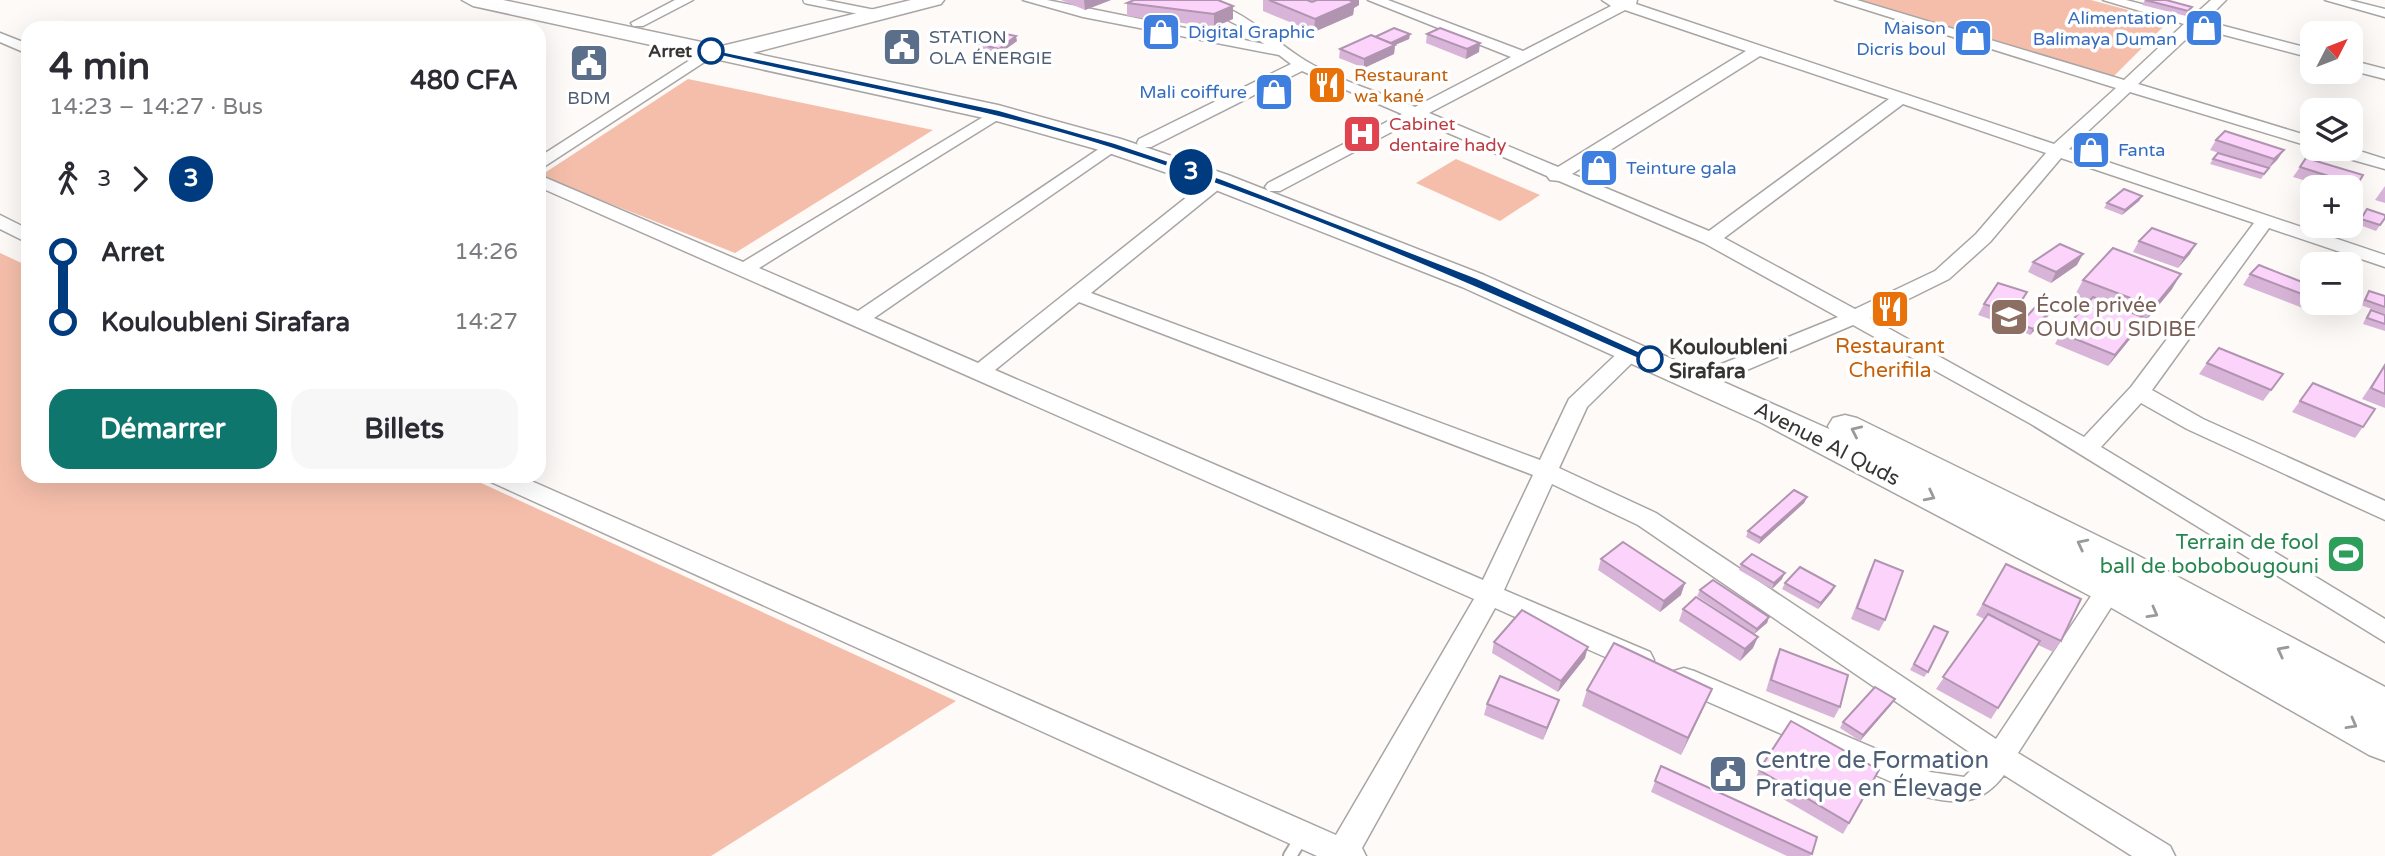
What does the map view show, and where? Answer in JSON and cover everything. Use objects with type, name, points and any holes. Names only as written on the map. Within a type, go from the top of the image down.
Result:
[{"type":"main road","name":"Avenue Al Quds","points":[[473,0],[1013,105],[1144,143],[1274,187],[1489,268],[1727,370],[1897,451],[2123,565],[2385,708]]},
{"type":"main road","name":"Avenue Al Quds","points":[[529,0],[638,23],[723,50],[999,113],[1112,145],[1218,181],[1473,281],[1772,414],[2110,588],[2385,743]]},
{"type":"main road","points":[[870,12],[900,0]]},
{"type":"main road","points":[[723,50],[870,12],[934,0]]},
{"type":"street","points":[[638,23],[685,0]]},
{"type":"street","points":[[1030,0],[1278,51]]},
{"type":"street","points":[[1197,0],[1246,24],[1278,51],[1301,65],[1556,176],[1711,239],[1853,318],[1954,369],[2385,632]]},
{"type":"street","points":[[1375,0],[1524,57]]},
{"type":"street","points":[[1842,0],[2300,138]]},
{"type":"street","points":[[2110,0],[2300,51]]},
{"type":"street","points":[[1727,370],[1853,318],[1942,275],[1983,238],[2057,151],[2220,0]]},
{"type":"street","points":[[2332,0],[2385,13]]},
{"type":"street","points":[[1274,187],[1524,57],[1622,2],[2385,261]]},
{"type":"street","points":[[0,37],[21,45]]},
{"type":"street","points":[[546,161],[723,50]]},
{"type":"street","points":[[1556,176],[1759,50]]},
{"type":"street","points":[[1144,143],[1301,65]]},
{"type":"street","points":[[2363,68],[2385,74]]},
{"type":"street","points":[[1711,239],[1901,98]]},
{"type":"street","points":[[743,270],[999,113]]},
{"type":"street","points":[[858,320],[1112,145]]},
{"type":"street","points":[[2363,158],[2385,164]]},
{"type":"street","points":[[978,373],[1218,181]]},
{"type":"street","points":[[546,183],[1926,784],[1961,793],[1978,787],[2110,588]]},
{"type":"street","points":[[2086,449],[2138,392],[2265,220]]},
{"type":"street","points":[[0,221],[21,233]]},
{"type":"street","points":[[1076,294],[1546,471],[1647,519],[2000,757],[2159,856]]},
{"type":"street","points":[[514,483],[1297,845],[1347,854],[1489,595],[1577,404],[1632,351]]},
{"type":"street","points":[[2138,392],[2195,424],[2382,503]]},
{"type":"lane","points":[[807,0],[870,12]]},
{"type":"shaded area","points":[[2091,0],[2169,21],[2112,78],[1854,2]]},
{"type":"shaded area","points":[[688,79],[933,130],[735,253],[546,178],[546,172]]},
{"type":"shaded area","points":[[1456,159],[1540,195],[1500,221],[1416,183]]},
{"type":"shaded area","points":[[0,253],[21,263],[21,483],[481,483],[956,701],[711,856],[0,856]]},
{"type":"building","points":[[1134,0],[1218,0],[1233,6],[1214,14],[1127,3]]},
{"type":"building","points":[[1269,0],[1349,0],[1354,2],[1315,19]]},
{"type":"building","points":[[2145,0],[2166,0],[2192,7],[2188,11]]},
{"type":"building","points":[[1394,28],[1410,34],[1391,43],[1375,37]]},
{"type":"building","points":[[1440,28],[1480,43],[1467,49],[1427,34]]},
{"type":"building","points":[[996,32],[1016,36],[999,49],[978,44]]},
{"type":"building","points":[[1371,35],[1395,45],[1364,59],[1340,49]]},
{"type":"building","points":[[2225,131],[2284,150],[2274,159],[2216,140]]},
{"type":"building","points":[[2218,153],[2269,168],[2264,174],[2213,159]]},
{"type":"building","points":[[2304,161],[2316,161],[2363,175],[2325,175],[2300,167]]},
{"type":"building","points":[[2124,189],[2142,196],[2125,210],[2107,203]]},
{"type":"building","points":[[2367,209],[2385,215],[2385,218],[2380,225],[2363,220]]},
{"type":"building","points":[[2152,228],[2196,244],[2184,258],[2139,241]]},
{"type":"building","points":[[2060,244],[2083,254],[2056,272],[2033,262]]},
{"type":"building","points":[[2113,248],[2181,274],[2154,307],[2083,280]]},
{"type":"building","points":[[2259,265],[2300,281],[2300,293],[2250,274]]},
{"type":"building","points":[[1998,283],[2027,292],[2013,314],[1984,304]]},
{"type":"building","points":[[2369,291],[2385,296],[2385,307],[2365,300]]},
{"type":"building","points":[[2093,297],[2145,318],[2115,355],[2061,333]]},
{"type":"building","points":[[2038,304],[2052,309],[2033,329],[2020,324]]},
{"type":"building","points":[[2371,310],[2385,315],[2385,324],[2367,318]]},
{"type":"building","points":[[2219,348],[2283,374],[2271,390],[2207,363]]},
{"type":"building","points":[[2385,365],[2385,394],[2371,388]]},
{"type":"building","points":[[2313,383],[2375,409],[2363,427],[2300,401]]},
{"type":"building","points":[[1794,490],[1807,497],[1761,538],[1748,531]]},
{"type":"building","points":[[1623,542],[1685,583],[1664,601],[1601,559]]},
{"type":"building","points":[[1752,554],[1785,573],[1774,583],[1741,564]]},
{"type":"building","points":[[1875,560],[1903,571],[1885,620],[1857,608]]},
{"type":"building","points":[[2006,564],[2081,599],[2061,641],[1983,604]]},
{"type":"building","points":[[1800,567],[1835,586],[1821,603],[1785,583]]},
{"type":"building","points":[[1713,580],[1769,617],[1757,629],[1700,590]]},
{"type":"building","points":[[1696,597],[1758,637],[1745,649],[1683,609]]},
{"type":"building","points":[[1522,610],[1588,647],[1561,681],[1494,642]]},
{"type":"building","points":[[1988,614],[2040,641],[1998,708],[1943,677]]},
{"type":"building","points":[[1934,626],[1948,632],[1928,672],[1914,664]]},
{"type":"building","points":[[1614,643],[1712,689],[1688,738],[1587,690]]},
{"type":"building","points":[[1780,649],[1848,675],[1840,707],[1771,680]]},
{"type":"building","points":[[1500,676],[1559,700],[1547,728],[1487,704]]},
{"type":"building","points":[[1875,687],[1895,699],[1863,735],[1843,722]]},
{"type":"building","points":[[1791,721],[1879,770],[1849,823],[1759,770]]},
{"type":"building","points":[[1661,766],[1817,837],[1812,854],[1655,781]]},
{"type":"bus line","name":"3","points":[[711,51],[999,113],[1112,145],[1218,181],[1473,281],[1650,359]]},
{"type":"place","name":"Alimentation Balimaya Duman","points":[[2204,28]]},
{"type":"place","name":"Digital Graphic","points":[[1161,32]]},
{"type":"place","name":"Maison Dicris boul","points":[[1973,38]]},
{"type":"place","name":"STATION OLA ÉNERGIE","points":[[902,47]]},
{"type":"place","name":"Arret","points":[[711,51]]},
{"type":"place","name":"BDM","points":[[589,63]]},
{"type":"place","name":"Restaurant wa kané","points":[[1327,85]]},
{"type":"place","name":"Mali coiffure","points":[[1274,92]]},
{"type":"place","name":"Cabinet dentaire hady","points":[[1362,134]]},
{"type":"place","name":"Fanta","points":[[2091,150]]},
{"type":"place","name":"Teinture gala","points":[[1599,168]]},
{"type":"place","name":"Restaurant Cherifila","points":[[1890,309]]},
{"type":"place","name":"École privée OUMOU SIDIBE","points":[[2009,317]]},
{"type":"place","name":"Kouloubleni Sirafara","points":[[1650,359]]},
{"type":"place","name":"Terrain de fool ball de bobobougouni","points":[[2346,554]]},
{"type":"place","name":"Centre de Formation Pratique en Élevage","points":[[1728,774]]}]
